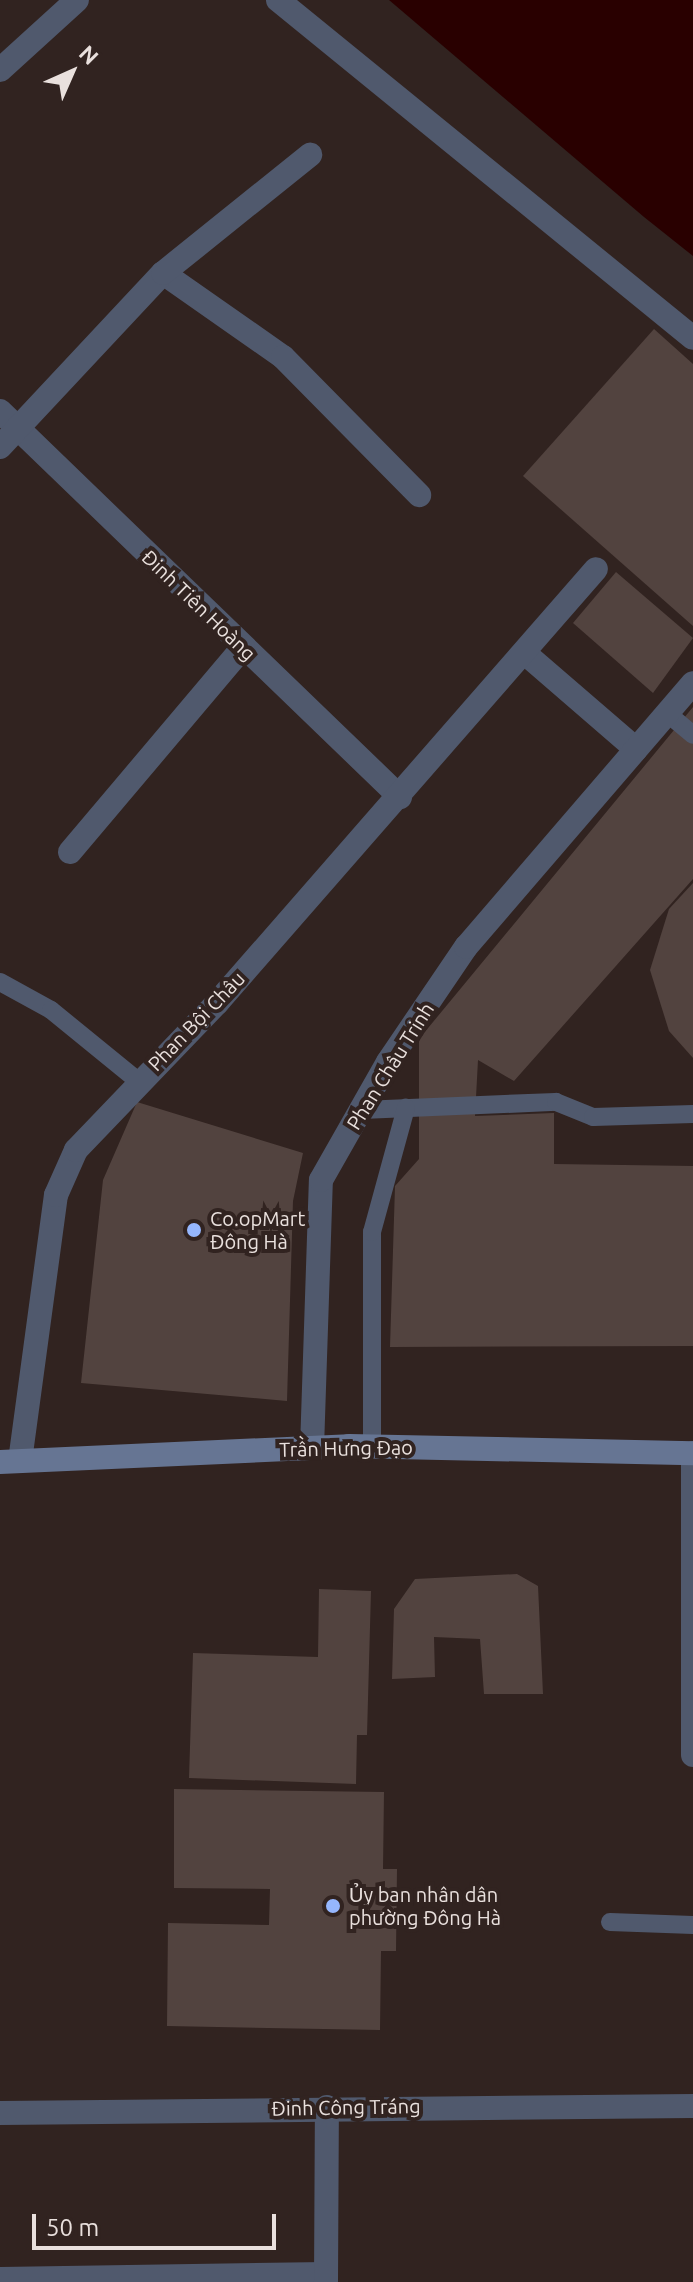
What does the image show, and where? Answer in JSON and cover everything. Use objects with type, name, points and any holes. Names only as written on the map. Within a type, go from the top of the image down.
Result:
[{"type":"main road","name":"Trần Hưng Đạo","points":[[10,1461],[372,1446],[693,1453]]},
{"type":"street","points":[[0,70],[77,0]]},
{"type":"street","points":[[278,0],[693,338]]},
{"type":"street","points":[[0,447],[163,273],[310,155]]},
{"type":"street","points":[[163,273],[283,357],[419,495]]},
{"type":"street","name":"Đinh Tiên Hoàng","points":[[0,411],[400,797]]},
{"type":"street","name":"Phan Bội Châu","points":[[10,1461],[56,1195],[76,1150],[400,797],[527,655],[596,569]]},
{"type":"street","points":[[70,852],[243,647]]},
{"type":"street","points":[[527,655],[636,749]]},
{"type":"street","name":"Phan Châu Trinh","points":[[312,1448],[321,1180],[466,947],[693,683]]},
{"type":"street","points":[[693,1453],[693,1755]]},
{"type":"street","name":"Đinh Công Tráng","points":[[0,2113],[327,2107],[693,2106]]},
{"type":"street","points":[[0,2279],[326,2278],[327,2107]]},
{"type":"lane","points":[[667,713],[693,735]]},
{"type":"lane","points":[[0,982],[51,1010],[138,1081]]},
{"type":"lane","points":[[362,1110],[556,1102],[593,1117],[693,1114]]},
{"type":"lane","points":[[372,1446],[372,1232],[406,1108]]},
{"type":"lane","points":[[610,1922],[693,1925]]},
{"type":"shaded area","points":[[389,0],[693,0],[693,256],[644,217]]},
{"type":"building","points":[[654,329],[693,364],[693,626],[523,476]]},
{"type":"building","points":[[616,572],[693,638],[653,693],[573,623]]},
{"type":"building","points":[[693,707],[693,879],[514,1081],[478,1060],[475,1116],[554,1113],[554,1164],[693,1166],[693,1346],[390,1347],[395,1186],[419,1159],[419,1039]]},
{"type":"building","points":[[693,883],[693,1058],[669,1031],[650,970],[669,909]]},
{"type":"building","name":"Co.opMart Đông Hà","points":[[137,1102],[303,1153],[293,1201],[287,1401],[81,1383],[103,1180]]},
{"type":"building","points":[[517,1574],[538,1586],[543,1694],[484,1694],[480,1639],[434,1637],[435,1677],[392,1679],[394,1609],[415,1579]]},
{"type":"building","points":[[319,1589],[371,1591],[367,1735],[357,1735],[356,1784],[189,1778],[193,1653],[318,1657]]},
{"type":"building","name":"Ủy ban nhân dân phường Đông Hà","points":[[174,1789],[384,1792],[383,1869],[397,1869],[396,1951],[381,1951],[380,2030],[167,2026],[168,1923],[269,1925],[270,1889],[174,1888]]},
{"type":"place","name":"Co.opMart Đông Hà","points":[[194,1230]]},
{"type":"place","name":"Ủy ban nhân dân phường Đông Hà","points":[[333,1906]]}]
